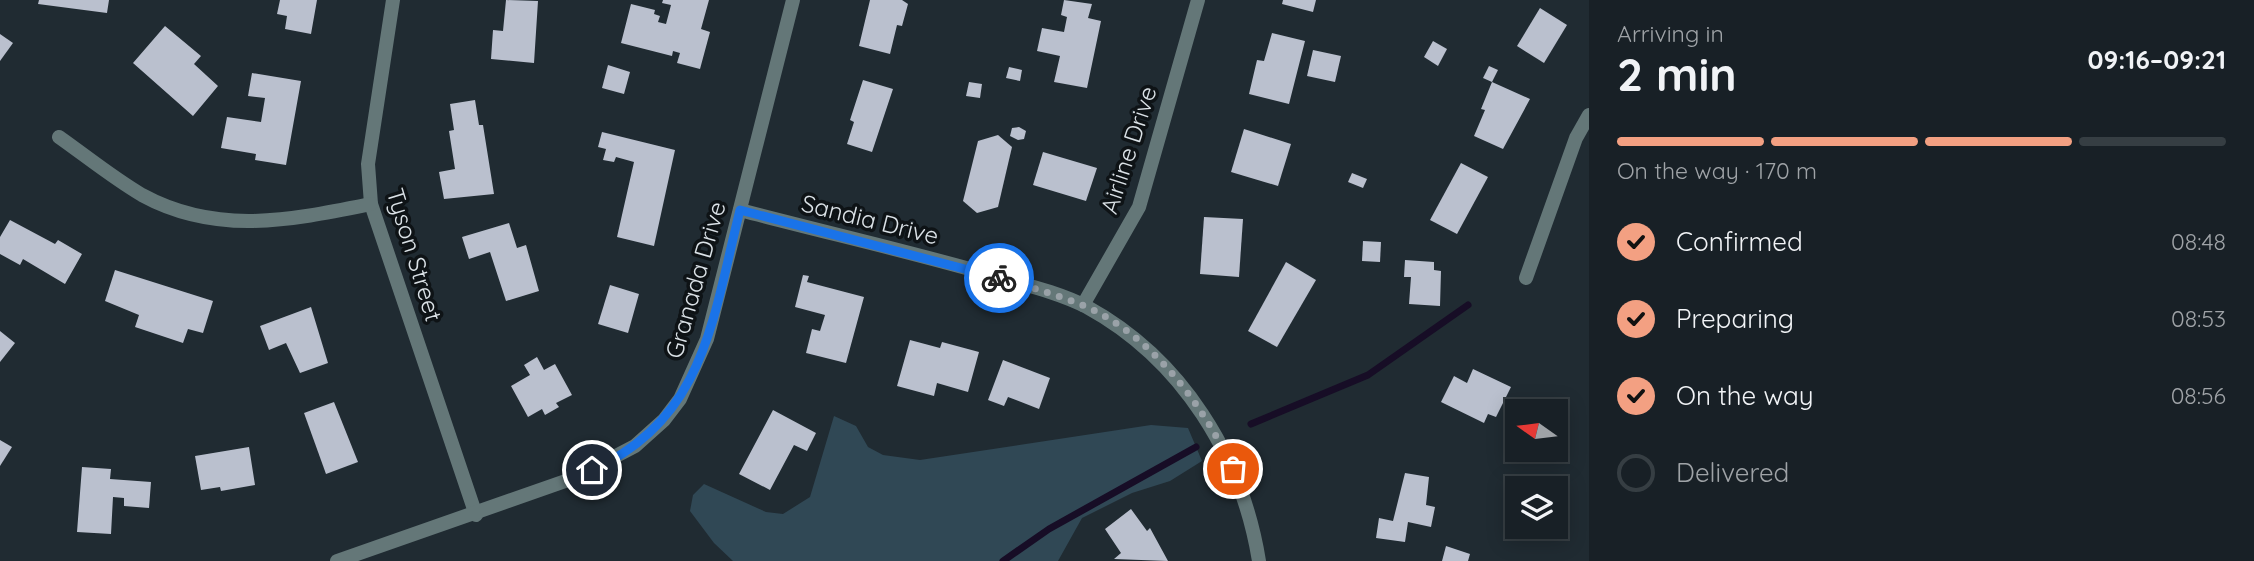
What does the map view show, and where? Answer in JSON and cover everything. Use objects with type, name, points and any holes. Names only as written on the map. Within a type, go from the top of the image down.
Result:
[{"type":"street","name":"Tyson Street","points":[[393,0],[368,164],[371,204],[476,515]]},
{"type":"street","name":"Granada Drive","points":[[337,561],[476,515],[611,461],[651,435],[664,420],[693,375],[707,339],[793,0]]},
{"type":"street","name":"Airline Drive","points":[[1083,305],[1139,206],[1198,0]]},
{"type":"street","points":[[1526,278],[1576,138],[1589,115]]},
{"type":"street","points":[[59,137],[142,194],[183,213],[224,221],[260,223],[371,204]]},
{"type":"street","name":"Sandia Drive","points":[[740,210],[952,264],[1083,305],[1143,347],[1179,383],[1200,410],[1240,483],[1259,561]]},
{"type":"shaded area","points":[[834,416],[856,426],[868,447],[883,455],[920,460],[1151,425],[1188,428],[1202,461],[1170,481],[1132,493],[1082,518],[1058,561],[733,561],[714,543],[690,511],[693,495],[704,484],[766,512],[783,514],[810,497]]},
{"type":"building","points":[[39,0],[109,0],[107,13],[38,4]]},
{"type":"building","points":[[280,0],[317,0],[311,34],[285,29],[287,16],[277,14]]},
{"type":"building","points":[[506,0],[538,1],[534,63],[491,59],[493,30],[503,31]]},
{"type":"building","points":[[663,0],[709,0],[701,29],[710,32],[700,69],[677,63],[680,53],[673,51],[672,56],[621,43],[631,4],[655,10],[654,14],[660,16],[658,22],[666,24],[671,5],[662,3]]},
{"type":"building","points":[[870,0],[902,0],[908,4],[902,26],[897,25],[890,54],[859,46]]},
{"type":"building","points":[[1064,0],[1092,4],[1088,18],[1101,21],[1087,88],[1054,82],[1060,56],[1037,51],[1042,28],[1064,32],[1067,17],[1061,15]]},
{"type":"building","points":[[1283,0],[1316,0],[1313,12],[1282,4]]},
{"type":"building","points":[[1540,8],[1567,25],[1544,63],[1517,46]]},
{"type":"building","points":[[165,26],[201,56],[194,64],[218,86],[193,116],[133,63]]},
{"type":"building","points":[[1272,33],[1305,41],[1289,104],[1249,94],[1257,60],[1264,61]]},
{"type":"building","points":[[0,34],[13,43],[0,61]]},
{"type":"building","points":[[1433,41],[1447,49],[1438,66],[1424,57]]},
{"type":"building","points":[[1313,50],[1341,56],[1335,82],[1307,76]]},
{"type":"building","points":[[608,65],[630,72],[624,94],[602,88]]},
{"type":"building","points":[[1489,66],[1498,70],[1492,82],[1483,78]]},
{"type":"building","points":[[1009,67],[1022,70],[1020,81],[1006,78]]},
{"type":"building","points":[[252,73],[301,81],[286,165],[255,160],[256,154],[221,148],[227,117],[261,122],[265,98],[248,96]]},
{"type":"building","points":[[863,80],[893,89],[872,152],[847,144],[854,122],[850,120]]},
{"type":"building","points":[[969,82],[982,84],[980,98],[966,96]]},
{"type":"building","points":[[1492,82],[1530,99],[1503,149],[1474,136],[1485,110],[1481,109]]},
{"type":"building","points":[[475,100],[479,125],[483,125],[494,194],[444,199],[439,172],[455,169],[449,131],[454,130],[450,104]]},
{"type":"building","points":[[1019,127],[1026,131],[1024,139],[1018,140],[1010,136],[1012,128]]},
{"type":"building","points":[[1244,129],[1291,144],[1278,186],[1231,172]]},
{"type":"building","points":[[602,132],[675,150],[654,246],[617,237],[634,162],[616,157],[614,162],[603,160],[606,149],[598,147]]},
{"type":"building","points":[[998,135],[1012,147],[998,207],[977,213],[963,201],[978,141]]},
{"type":"building","points":[[1043,152],[1097,168],[1086,201],[1033,185]]},
{"type":"building","points":[[1461,163],[1488,177],[1457,234],[1430,220]]},
{"type":"building","points":[[1352,173],[1367,179],[1363,188],[1348,182]]},
{"type":"building","points":[[1204,217],[1243,219],[1239,277],[1200,274]]},
{"type":"building","points":[[10,220],[55,244],[58,240],[82,254],[65,284],[23,259],[20,265],[0,254],[0,237]]},
{"type":"building","points":[[509,223],[517,248],[526,245],[539,291],[506,301],[490,252],[469,259],[462,237]]},
{"type":"building","points":[[1363,241],[1381,242],[1380,262],[1362,261]]},
{"type":"building","points":[[1405,260],[1434,262],[1434,270],[1441,271],[1440,306],[1409,304],[1411,277],[1404,277]]},
{"type":"building","points":[[1286,262],[1316,280],[1277,347],[1248,331]]},
{"type":"building","points":[[115,270],[213,301],[203,333],[188,329],[183,343],[135,327],[139,315],[105,301]]},
{"type":"building","points":[[803,275],[809,276],[807,282],[864,297],[846,363],[806,353],[812,329],[820,331],[825,315],[795,307]]},
{"type":"building","points":[[610,285],[639,294],[628,333],[598,324]]},
{"type":"building","points":[[311,307],[328,363],[300,373],[286,343],[269,350],[260,326]]},
{"type":"building","points":[[0,331],[15,343],[0,362]]},
{"type":"building","points":[[910,340],[940,348],[942,342],[979,352],[968,392],[937,383],[934,396],[897,386]]},
{"type":"building","points":[[537,357],[544,370],[555,364],[572,395],[556,403],[559,407],[545,415],[542,409],[528,417],[511,386],[530,375],[524,365]]},
{"type":"building","points":[[1003,360],[1050,378],[1039,409],[1008,397],[1004,406],[988,400]]},
{"type":"building","points":[[1473,369],[1511,387],[1496,417],[1488,414],[1484,423],[1441,402],[1454,376],[1467,383]]},
{"type":"building","points":[[334,402],[358,462],[326,474],[304,413]]},
{"type":"building","points":[[773,410],[816,433],[807,451],[794,445],[770,490],[739,474]]},
{"type":"building","points":[[0,440],[12,447],[0,466]]},
{"type":"building","points":[[249,447],[255,485],[221,491],[220,487],[201,490],[195,456]]},
{"type":"building","points":[[82,467],[111,469],[110,479],[151,482],[149,508],[124,506],[124,498],[113,497],[111,534],[77,532]]},
{"type":"building","points":[[1405,473],[1429,477],[1426,505],[1435,507],[1431,527],[1408,522],[1405,542],[1376,538],[1379,518],[1393,521]]},
{"type":"building","points":[[1131,509],[1147,531],[1150,528],[1168,561],[1114,559],[1121,553],[1105,529]]},
{"type":"building","points":[[1446,546],[1470,554],[1468,561],[1442,561]]},
{"type":"waterway","points":[[1251,424],[1368,375],[1468,305]]},
{"type":"waterway","points":[[1003,561],[1049,529],[1196,447]]},
{"type":"way so far","points":[[999,278],[1083,305],[1136,341],[1185,390],[1215,433],[1233,469]]},
{"type":"route","points":[[592,470],[651,435],[680,399],[707,339],[740,210],[999,278]]}]
